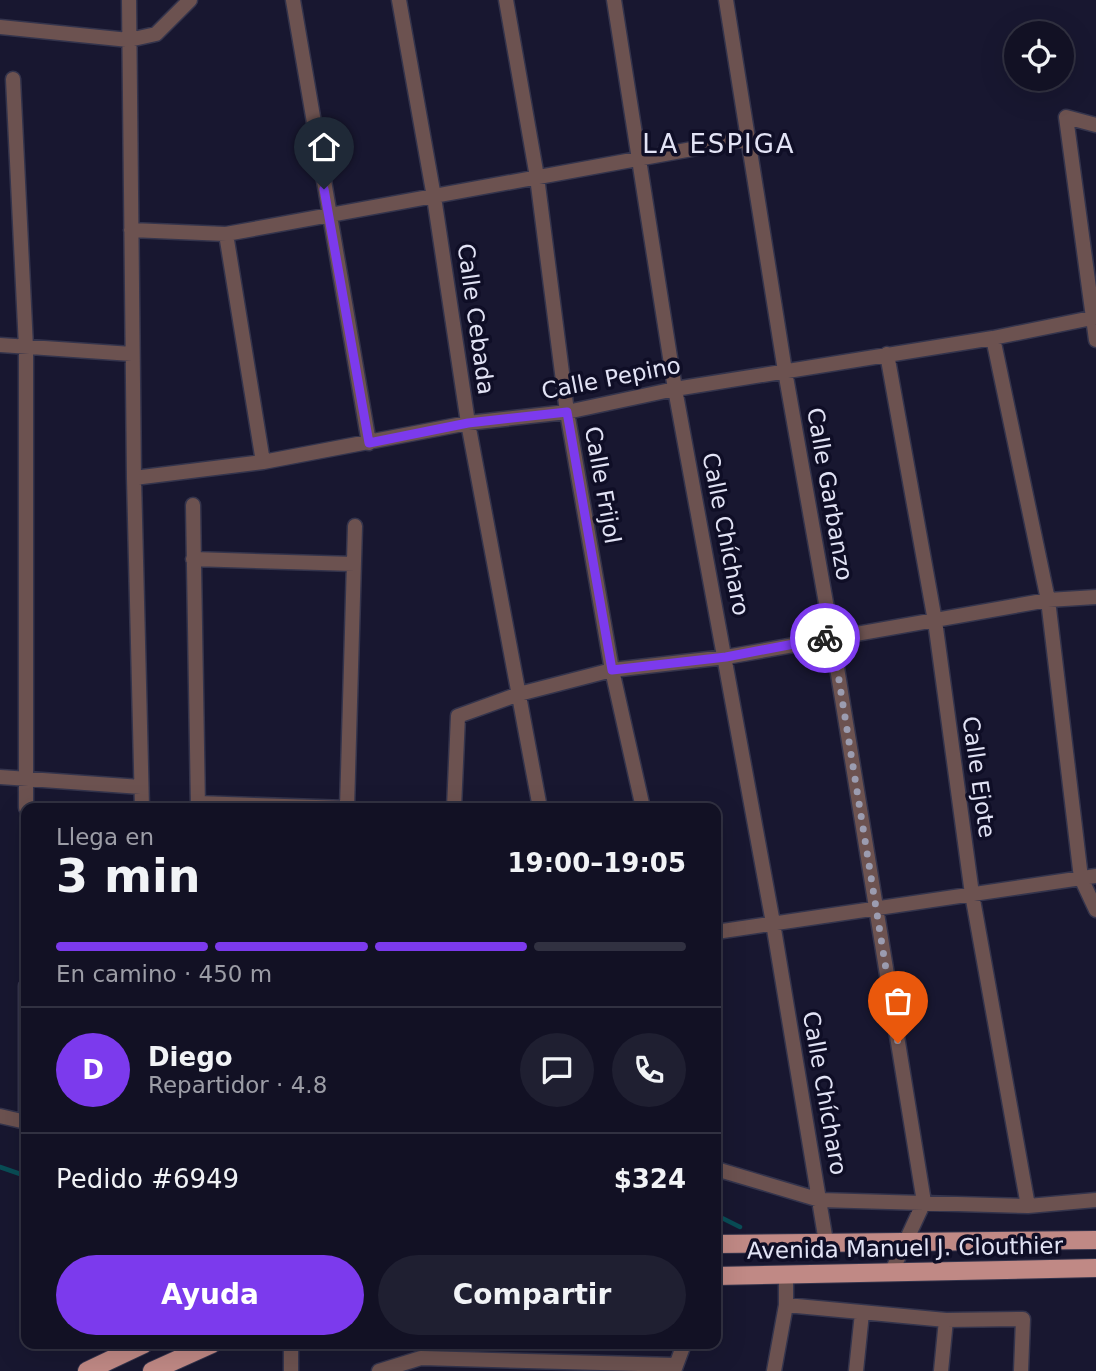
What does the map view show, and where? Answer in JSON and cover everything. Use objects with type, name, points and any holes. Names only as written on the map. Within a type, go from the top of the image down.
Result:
[{"type":"main road","name":"Avenida Manuel J. Clouthier","points":[[721,1244],[905,1243],[1094,1236]]},
{"type":"main road","name":"Avenida Manuel J. Clouthier","points":[[721,1276],[1096,1268]]},
{"type":"main road","points":[[88,1371],[134,1349]]},
{"type":"main road","points":[[152,1371],[201,1349]]},
{"type":"street","points":[[129,0],[132,354],[142,803]]},
{"type":"street","points":[[0,27],[128,40],[156,34],[190,0]]},
{"type":"street","points":[[293,0],[369,443]]},
{"type":"street","name":"Calle Cebada","points":[[399,0],[434,197],[468,423],[539,803]]},
{"type":"street","name":"Calle Frijol","points":[[506,0],[537,177],[567,412],[612,670],[642,803]]},
{"type":"street","name":"Calle Chícharo","points":[[614,0],[675,389],[773,923],[825,1242]]},
{"type":"street","name":"Calle Garbanzo","points":[[726,0],[923,1202]]},
{"type":"street","points":[[13,79],[26,347],[26,803]]},
{"type":"street","points":[[1096,125],[1066,117],[1096,340]]},
{"type":"street","points":[[131,230],[226,234],[747,139]]},
{"type":"street","points":[[226,234],[263,462]]},
{"type":"street","name":"Calle Pepino","points":[[134,478],[263,462],[468,423],[567,412],[675,389],[993,338],[1094,317]]},
{"type":"street","points":[[993,338],[1048,600],[1096,910]]},
{"type":"street","points":[[0,345],[132,354]]},
{"type":"street","name":"Calle Ejote","points":[[887,354],[935,621],[972,894],[1028,1206]]},
{"type":"street","points":[[193,505],[198,803]]},
{"type":"street","points":[[347,803],[355,526]]},
{"type":"street","points":[[193,559],[354,564]]},
{"type":"street","points":[[454,803],[458,716],[519,694],[612,670],[726,657],[1048,600],[1096,597]]},
{"type":"street","points":[[0,777],[141,787]]},
{"type":"street","points":[[721,931],[1089,877]]},
{"type":"street","points":[[0,1116],[21,1121]]},
{"type":"street","points":[[721,1170],[820,1200],[1028,1206],[1096,1200]]},
{"type":"street","points":[[892,1271],[923,1202]]},
{"type":"street","points":[[774,1371],[786,1305],[786,1276]]},
{"type":"street","points":[[786,1305],[946,1320],[1023,1318],[1021,1371]]},
{"type":"street","points":[[856,1371],[862,1313]]},
{"type":"street","points":[[941,1371],[946,1320]]},
{"type":"street","points":[[291,1349],[291,1371]]},
{"type":"street","points":[[379,1371],[421,1358],[460,1365],[675,1368],[682,1349]]},
{"type":"waterway","points":[[0,1167],[21,1174]]},
{"type":"waterway","points":[[721,1218],[740,1227]]},
{"type":"way so far","points":[[825,638],[832,637],[898,1043]]},
{"type":"district","name":"LA ESPIGA","points":[[719,144]]},
{"type":"route","points":[[324,189],[369,443],[468,423],[567,412],[612,670],[726,657],[825,638]]}]
